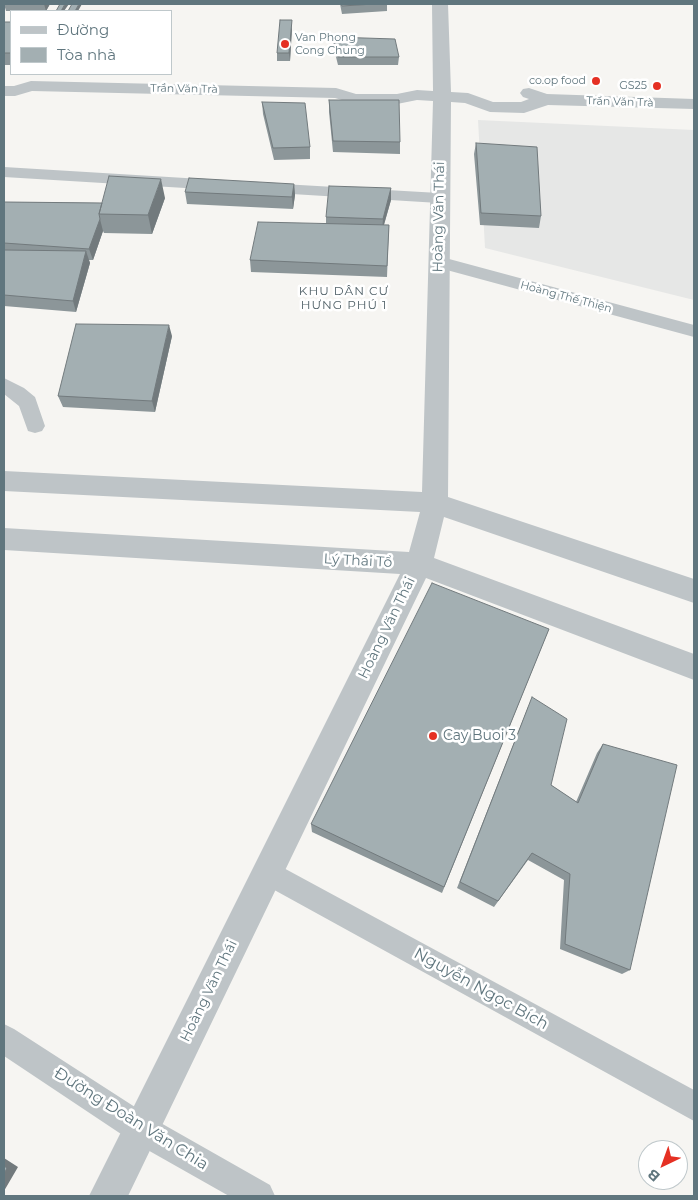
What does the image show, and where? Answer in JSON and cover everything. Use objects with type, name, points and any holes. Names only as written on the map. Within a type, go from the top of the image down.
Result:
[{"type":"street","name":"Hoàng Văn Thái","points":[[108,1196],[419,564],[435,503],[439,198],[443,96],[440,4]]},
{"type":"street","name":"Trần Văn Trà","points":[[4,79],[17,80],[31,86]]},
{"type":"street","name":"Trần Văn Trà","points":[[4,91],[15,91],[31,86],[336,93],[354,99],[398,99],[443,96],[485,88],[519,90],[545,99],[694,104]]},
{"type":"street","name":"Trần Văn Trà","points":[[443,96],[490,107],[524,108],[545,99]]},
{"type":"street","points":[[4,172],[439,198]]},
{"type":"street","name":"Hoàng Thế Thiện","points":[[438,262],[694,331]]},
{"type":"street","points":[[4,385],[28,402],[35,426]]},
{"type":"street","points":[[4,481],[435,503],[694,591]]},
{"type":"street","name":"Lý Thái Tổ","points":[[4,539],[419,564],[694,666]]},
{"type":"street","name":"Nguyễn Ngọc Bích","points":[[267,872],[694,1106]]},
{"type":"street","name":"Đường Đoàn Văn Chia","points":[[4,1039],[141,1129],[260,1196]]},
{"type":"shaded area","points":[[478,120],[694,130],[694,300],[485,248]]},
{"type":"building","points":[[60,4],[65,4],[62,10],[57,10]]},
{"type":"building","points":[[72,4],[79,4],[76,10],[69,10]]},
{"type":"building","points":[[341,4],[374,4],[342,6]]},
{"type":"building","name":"Van Phong Cong Chung","points":[[280,20],[292,20],[289,53],[277,53]]},
{"type":"building","points":[[4,22],[10,22],[10,53],[4,53]]},
{"type":"building","points":[[333,37],[395,39],[399,57],[338,57]]},
{"type":"building","points":[[329,100],[399,100],[400,142],[333,141]]},
{"type":"building","points":[[262,102],[305,103],[310,147],[273,148]]},
{"type":"building","points":[[476,143],[537,147],[541,216],[481,213]]},
{"type":"building","points":[[109,176],[161,179],[148,215],[99,214]]},
{"type":"building","points":[[189,178],[294,184],[292,197],[185,192]]},
{"type":"building","points":[[329,186],[391,188],[383,219],[326,217]]},
{"type":"building","points":[[4,202],[102,203],[99,214],[100,219],[89,249],[4,243]]},
{"type":"building","points":[[258,222],[389,225],[387,266],[250,260]]},
{"type":"building","points":[[4,250],[86,251],[73,301],[4,295]]},
{"type":"building","points":[[76,324],[169,325],[152,401],[58,396]]},
{"type":"building","name":"Cay Buoi 3","points":[[432,583],[549,629],[444,887],[311,824]]},
{"type":"building","points":[[532,697],[567,719],[551,785],[578,803],[603,744],[677,765],[630,970],[565,944],[570,874],[532,853],[498,901],[460,882]]},
{"type":"place","name":"Van Phong Cong Chung","points":[[285,44]]},
{"type":"place","name":"co.op food","points":[[596,81]]},
{"type":"place","name":"GS25","points":[[657,86]]},
{"type":"place","name":"Cay Buoi 3","points":[[433,736]]},
{"type":"district","name":"KHU DÂN CƯ HƯNG PHÚ 1","points":[[344,298]]}]
